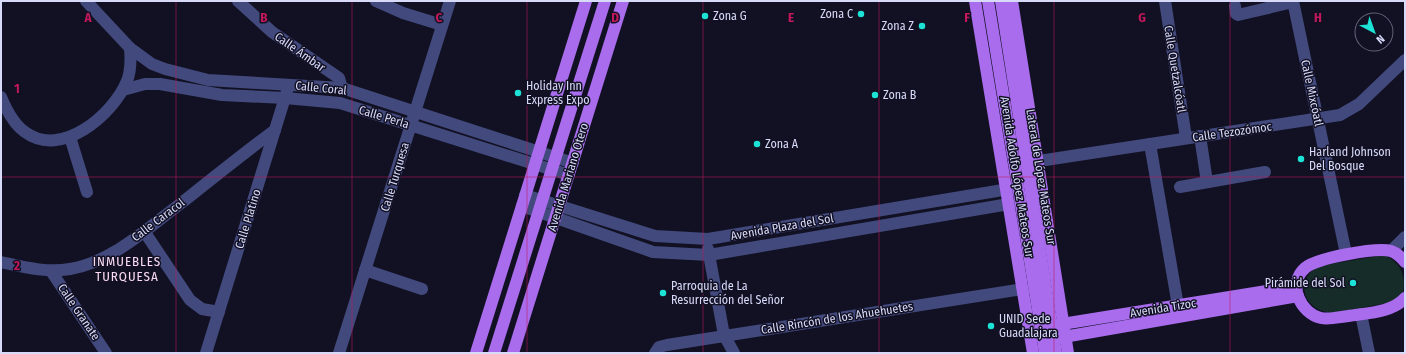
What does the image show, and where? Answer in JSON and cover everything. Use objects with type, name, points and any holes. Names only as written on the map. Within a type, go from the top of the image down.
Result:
[{"type":"main road","points":[[476,353],[586,1]]},
{"type":"main road","name":"Avenida Mariano Otero","points":[[494,353],[604,1]]},
{"type":"main road","name":"Avenida Mariano Otero","points":[[513,353],[623,1]]},
{"type":"main road","points":[[975,1],[1022,289],[1040,328],[1032,348]]},
{"type":"main road","name":"Avenida Adolfo López Mateos Sur","points":[[988,1],[1024,186]]},
{"type":"main road","name":"Avenida Adolfo López Mateos Sur","points":[[1001,1],[1040,328],[1056,353]]},
{"type":"main road","name":"Lateral de López Mateos Sur","points":[[1012,1],[1039,161],[1068,353]]},
{"type":"main road","points":[[576,33],[597,24]]},
{"type":"main road","points":[[1404,259],[1391,251],[1382,250],[1346,254],[1311,263],[1304,269],[1298,278],[1297,291],[1304,309],[1312,315],[1322,319],[1361,314],[1394,307],[1405,298]]},
{"type":"main road","points":[[506,257],[514,290]]},
{"type":"main road","name":"Avenida Tizoc","points":[[1032,348],[1048,339],[1160,314],[1178,306],[1297,291]]},
{"type":"main road","name":"Avenida Tizoc","points":[[1040,328],[1160,314],[1297,291]]},
{"type":"main road","name":"Avenida Adolfo López Mateos Sur","points":[[1045,353],[1048,339]]},
{"type":"street","name":"Calle Coral","points":[[86,1],[130,48],[152,64],[179,74],[208,80],[342,88],[572,163]]},
{"type":"street","name":"Calle Ámbar","points":[[238,1],[272,32],[339,78],[342,88]]},
{"type":"street","points":[[376,1],[403,13],[442,25]]},
{"type":"street","name":"Calle Turquesa","points":[[339,353],[450,1]]},
{"type":"street","name":"Calle Quetzalcóatl","points":[[1165,1],[1186,138]]},
{"type":"street","points":[[1235,6],[1236,14],[1238,15],[1293,2]]},
{"type":"street","name":"Calle Mixcóatl","points":[[1293,2],[1346,254]]},
{"type":"street","points":[[1,97],[15,122],[24,132],[38,139],[48,140],[70,137],[93,123],[123,90],[130,70],[130,48]]},
{"type":"street","name":"Calle Tezozómoc","points":[[1039,161],[1186,138],[1318,120],[1340,115],[1352,109],[1405,60]]},
{"type":"street","points":[[144,84],[146,73],[152,64]]},
{"type":"street","name":"Calle Perla","points":[[123,90],[144,84],[160,84],[222,95],[285,98],[340,103],[569,175]]},
{"type":"street","name":"Calle Platino","points":[[206,353],[289,84]]},
{"type":"street","points":[[340,103],[339,96],[342,88]]},
{"type":"street","name":"Calle Caracol","points":[[1,262],[52,271],[72,269],[95,261],[115,251],[144,231],[275,130]]},
{"type":"street","points":[[1200,136],[1207,182]]},
{"type":"street","points":[[70,137],[87,192]]},
{"type":"street","points":[[1150,144],[1178,306]]},
{"type":"street","points":[[1180,187],[1265,172]]},
{"type":"street","name":"Avenida Plaza del Sol","points":[[557,212],[655,236],[708,239],[1042,183]]},
{"type":"street","name":"Avenida Plaza del Sol","points":[[524,201],[557,212],[653,252],[709,255],[1009,204]]},
{"type":"street","points":[[144,231],[190,300],[202,309],[219,312]]},
{"type":"street","points":[[1391,251],[1405,237]]},
{"type":"street","points":[[708,239],[709,255],[724,335],[734,353]]},
{"type":"street","points":[[365,270],[422,289]]},
{"type":"street","name":"Calle Granate","points":[[52,271],[106,353]]},
{"type":"street","name":"Calle Rincón de los Ahuehuetes","points":[[656,353],[659,347],[663,345],[1022,289]]},
{"type":"street","points":[[1361,314],[1369,353]]},
{"type":"green space","points":[[1385,255],[1399,266],[1404,281],[1403,294],[1393,302],[1333,313],[1323,311],[1309,302],[1304,288],[1306,280],[1310,273],[1318,266]]},
{"type":"place","name":"Zona C","points":[[861,14]]},
{"type":"place","name":"Zona G","points":[[705,16]]},
{"type":"place","name":"Zona Z","points":[[922,26]]},
{"type":"place","name":"Holiday Inn Express Expo","points":[[518,93]]},
{"type":"place","name":"Zona B","points":[[875,95]]},
{"type":"place","name":"Zona A","points":[[757,144]]},
{"type":"place","name":"Harland Johnson Del Bosque","points":[[1301,159]]},
{"type":"place","name":"Pirámide del Sol","points":[[1353,283]]},
{"type":"place","name":"Parroquia de La Resurrección del Señor","points":[[663,293]]},
{"type":"place","name":"UNID Sede Guadalajara","points":[[991,326]]},
{"type":"district","name":"INMUEBLES TURQUESA","points":[[127,268]]}]
